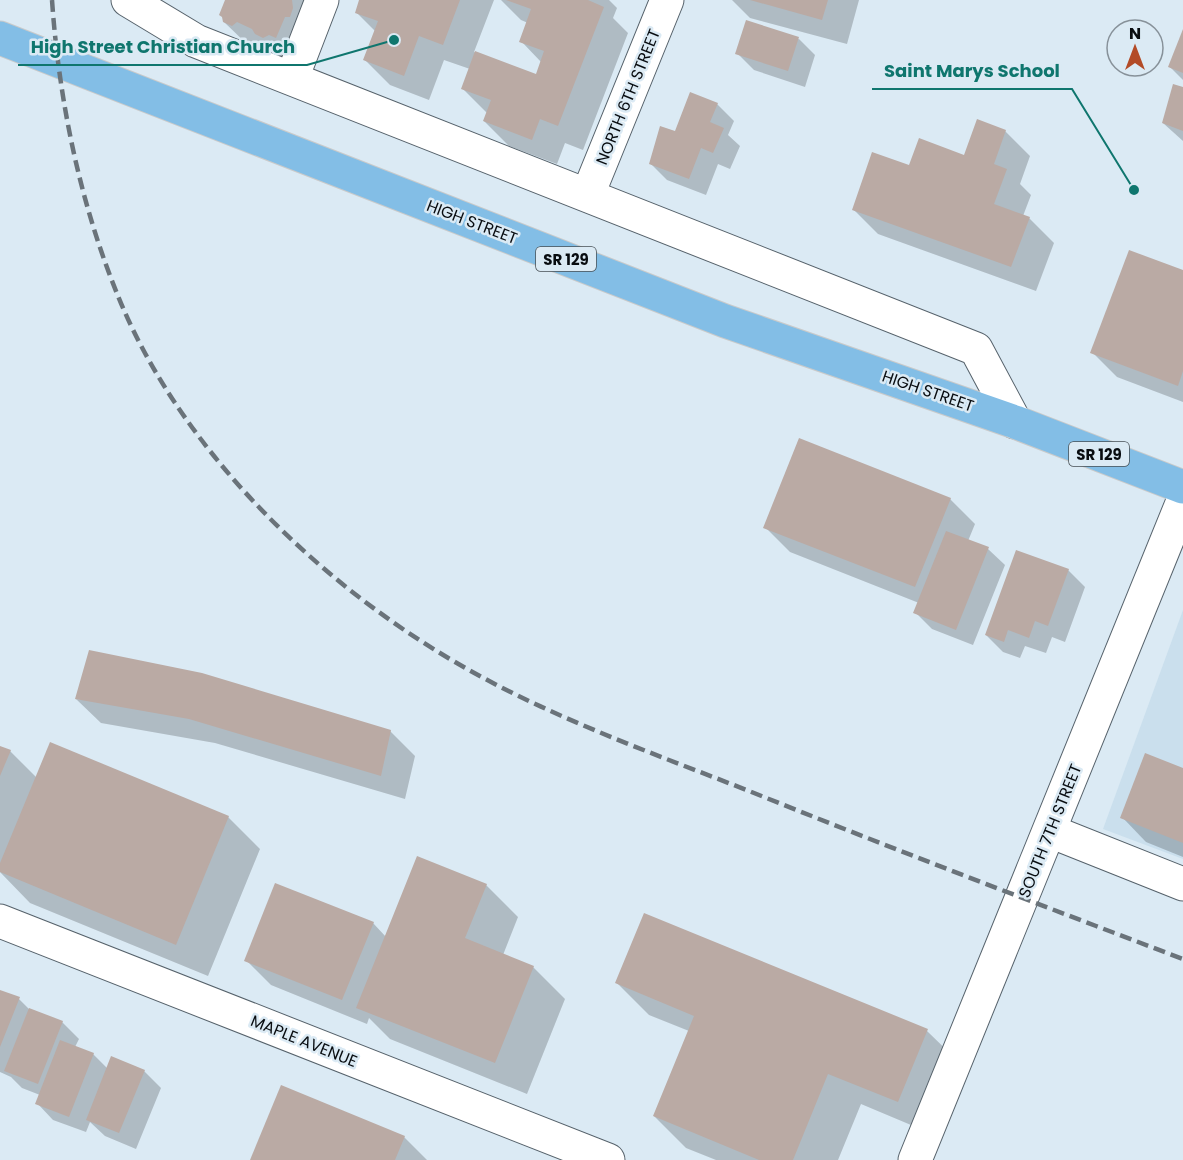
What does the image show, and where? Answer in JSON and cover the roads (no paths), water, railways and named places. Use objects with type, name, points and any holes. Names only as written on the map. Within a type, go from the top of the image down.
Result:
[{"type":"highway","name":"HIGH STREET","points":[[0,38],[725,321],[1015,422],[1183,487]]},
{"type":"street","name":"HIGH STREET","points":[[128,0],[196,41],[976,349],[1015,422]]},
{"type":"street","points":[[292,78],[322,0]]},
{"type":"street","name":"NORTH 6TH STREET","points":[[588,194],[667,0]]},
{"type":"street","name":"SOUTH 7TH STREET","points":[[915,1160],[1183,501]]},
{"type":"street","points":[[1050,831],[1183,884]]},
{"type":"street","name":"MAPLE AVENUE","points":[[0,921],[608,1160]]},
{"type":"railway","points":[[52,0],[60,76],[73,151],[93,225],[118,296],[145,354],[179,409],[219,462],[263,511],[311,557],[362,599],[415,637],[469,670],[537,705],[643,750],[1183,959]]},
{"type":"place","name":"High Street Christian Church","points":[[394,40]]},
{"type":"place","name":"Saint Marys School","points":[[1134,190]]}]
